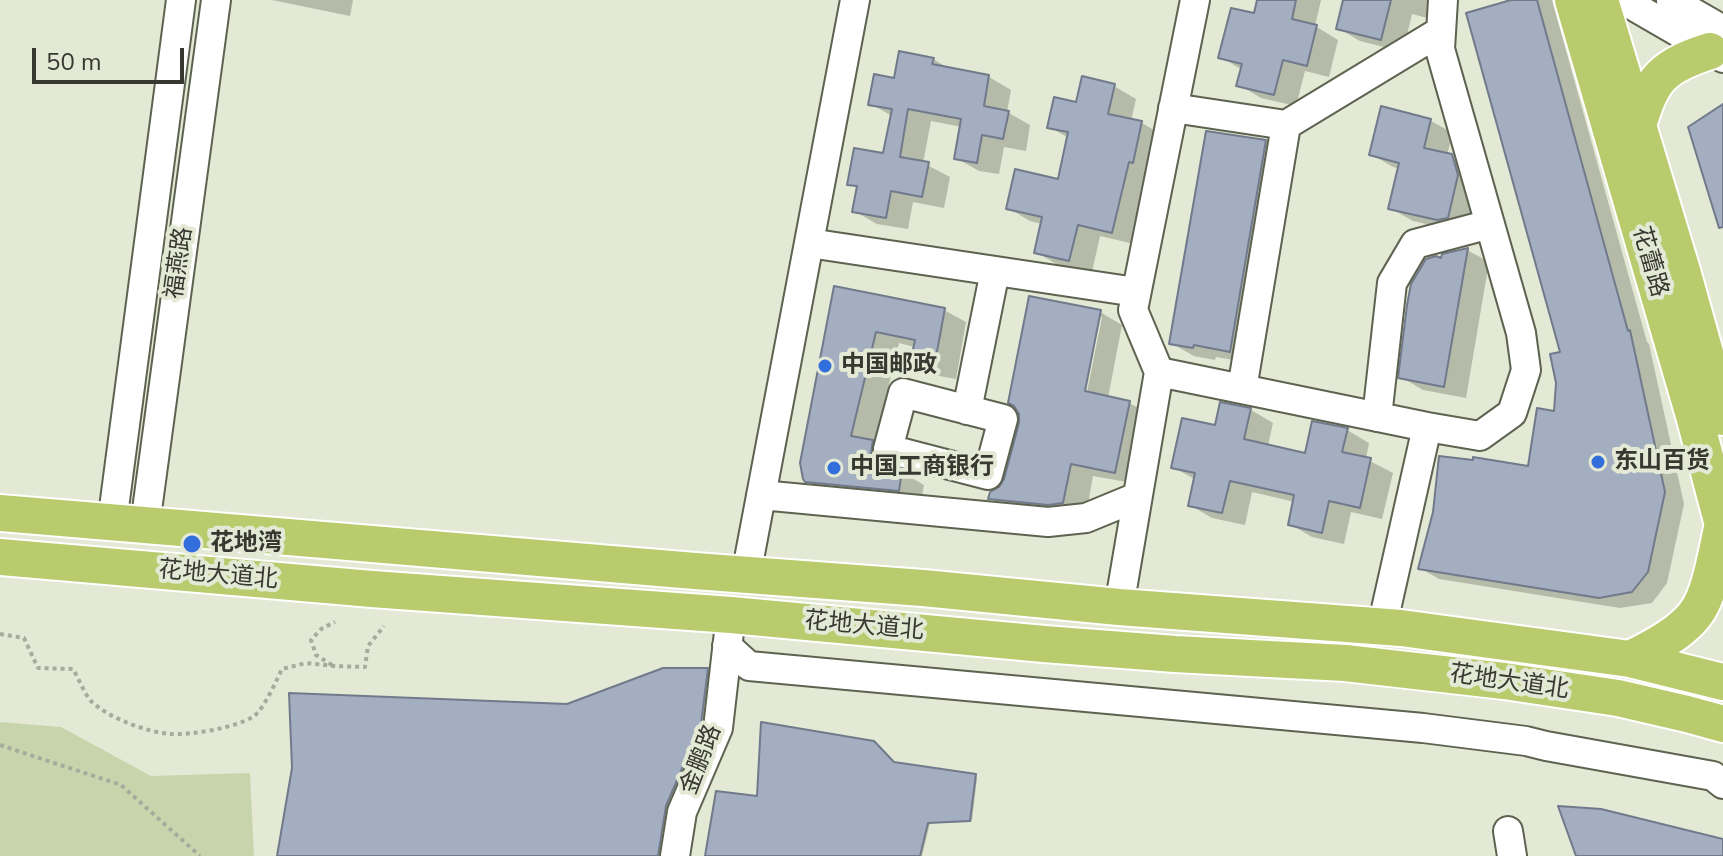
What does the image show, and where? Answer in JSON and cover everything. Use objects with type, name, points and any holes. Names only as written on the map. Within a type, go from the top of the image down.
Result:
[{"type":"main road","name":"花蕾路","points":[[1573,0],[1723,524]]},
{"type":"main road","name":"花蕾路","points":[[1600,0],[1723,417]]},
{"type":"main road","points":[[1638,126],[1645,100],[1654,83],[1667,70],[1719,46]]},
{"type":"main road","name":"花地大道北","points":[[0,513],[1382,627],[1630,659],[1723,682]]},
{"type":"main road","points":[[1630,659],[1673,635],[1696,613],[1710,582],[1723,524]]},
{"type":"main road","name":"花地大道北","points":[[0,557],[372,589],[729,631],[1044,644],[1345,663],[1618,698],[1723,724]]},
{"type":"street","name":"福燕路","points":[[128,524],[181,0]]},
{"type":"street","name":"福燕路","points":[[128,524],[216,0]]},
{"type":"street","points":[[746,575],[855,0]]},
{"type":"street","points":[[1119,607],[1159,372],[1133,310],[1195,0]]},
{"type":"street","points":[[1159,372],[1480,436],[1512,413],[1526,370],[1521,333],[1440,49],[1443,0]]},
{"type":"street","points":[[1623,0],[1719,46]]},
{"type":"street","points":[[1671,0],[1719,46]]},
{"type":"street","points":[[1173,108],[1286,125],[1441,31]]},
{"type":"street","points":[[1242,389],[1286,125]]},
{"type":"street","points":[[1377,417],[1392,283],[1415,244],[1490,224]]},
{"type":"street","points":[[809,243],[1136,292]]},
{"type":"street","points":[[967,410],[995,271]]},
{"type":"street","points":[[1382,627],[1427,427]]},
{"type":"street","points":[[761,495],[1048,522],[1086,518],[1137,497]]},
{"type":"street","points":[[729,631],[749,666],[1423,728],[1526,741],[1713,776],[1723,784]]},
{"type":"street","name":"金鹏路","points":[[675,856],[682,812],[718,728],[729,631]]},
{"type":"path","points":[[334,666],[316,655],[311,640],[321,629],[335,622]]},
{"type":"path","points":[[0,634],[24,638],[38,668],[73,669],[90,700],[114,717],[169,734],[233,725],[256,715],[282,669],[306,663],[365,667],[368,646],[384,626]]},
{"type":"path","points":[[0,745],[121,785],[200,856]]},
{"type":"green space","points":[[0,722],[61,727],[151,776],[250,773],[254,856],[0,856]]},
{"type":"building","points":[[1257,0],[1296,0],[1292,19],[1317,25],[1307,66],[1283,60],[1274,95],[1236,86],[1242,64],[1218,58],[1231,8],[1254,13]]},
{"type":"building","points":[[1343,0],[1391,0],[1381,40],[1336,29]]},
{"type":"building","name":"东山百货","points":[[1511,0],[1537,0],[1630,330],[1665,492],[1648,572],[1632,592],[1599,598],[1418,569],[1433,512],[1439,456],[1473,460],[1473,457],[1528,466],[1537,408],[1554,411],[1556,383],[1550,354],[1560,352],[1466,13]]},
{"type":"building","points":[[899,51],[934,58],[932,64],[989,75],[984,106],[1009,111],[1003,139],[982,135],[977,163],[954,159],[961,119],[908,109],[900,157],[929,162],[922,197],[891,191],[886,218],[852,212],[857,186],[847,185],[854,148],[883,153],[892,109],[868,105],[874,74],[894,78]]},
{"type":"building","points":[[1082,76],[1115,84],[1108,114],[1142,121],[1112,233],[1078,225],[1069,261],[1034,253],[1042,217],[1006,209],[1015,169],[1058,179],[1068,132],[1047,128],[1054,97],[1076,102]]},
{"type":"building","points":[[1723,104],[1723,227],[1719,228],[1688,127]]},
{"type":"building","points":[[1381,106],[1431,119],[1424,148],[1452,154],[1458,175],[1448,218],[1437,220],[1388,209],[1399,163],[1369,155]]},
{"type":"building","points":[[1206,131],[1266,140],[1230,352],[1169,344]]},
{"type":"building","points":[[1468,248],[1444,387],[1398,378],[1411,284],[1426,259],[1441,258],[1442,254]]},
{"type":"building","points":[[834,286],[945,308],[934,368],[910,363],[915,340],[876,332],[851,436],[873,440],[871,453],[876,460],[902,470],[899,491],[805,482],[803,479],[800,463]]},
{"type":"building","points":[[1029,296],[1101,310],[1085,391],[1130,401],[1115,473],[1071,464],[1063,503],[1048,505],[988,499],[990,492],[999,487],[1004,479],[1019,423],[1019,414],[1008,403]]},
{"type":"building","points":[[1220,402],[1251,408],[1244,439],[1305,453],[1312,421],[1348,428],[1342,452],[1371,458],[1360,508],[1329,501],[1322,533],[1288,525],[1294,495],[1230,481],[1222,513],[1188,506],[1195,473],[1171,468],[1182,418],[1215,425]]},
{"type":"building","points":[[663,668],[708,668],[701,724],[666,806],[658,856],[277,856],[292,768],[289,693],[567,704]]},
{"type":"building","points":[[761,722],[874,741],[894,762],[976,774],[970,821],[928,823],[920,856],[705,856],[716,791],[757,796]]},
{"type":"building","points":[[1558,806],[1601,809],[1723,839],[1723,856],[1576,856]]},
{"type":"place","name":"中国邮政","points":[[825,366]]},
{"type":"place","name":"东山百货","points":[[1598,462]]},
{"type":"place","name":"中国工商银行","points":[[834,468]]},
{"type":"place","name":"花地湾","points":[[192,544]]}]
